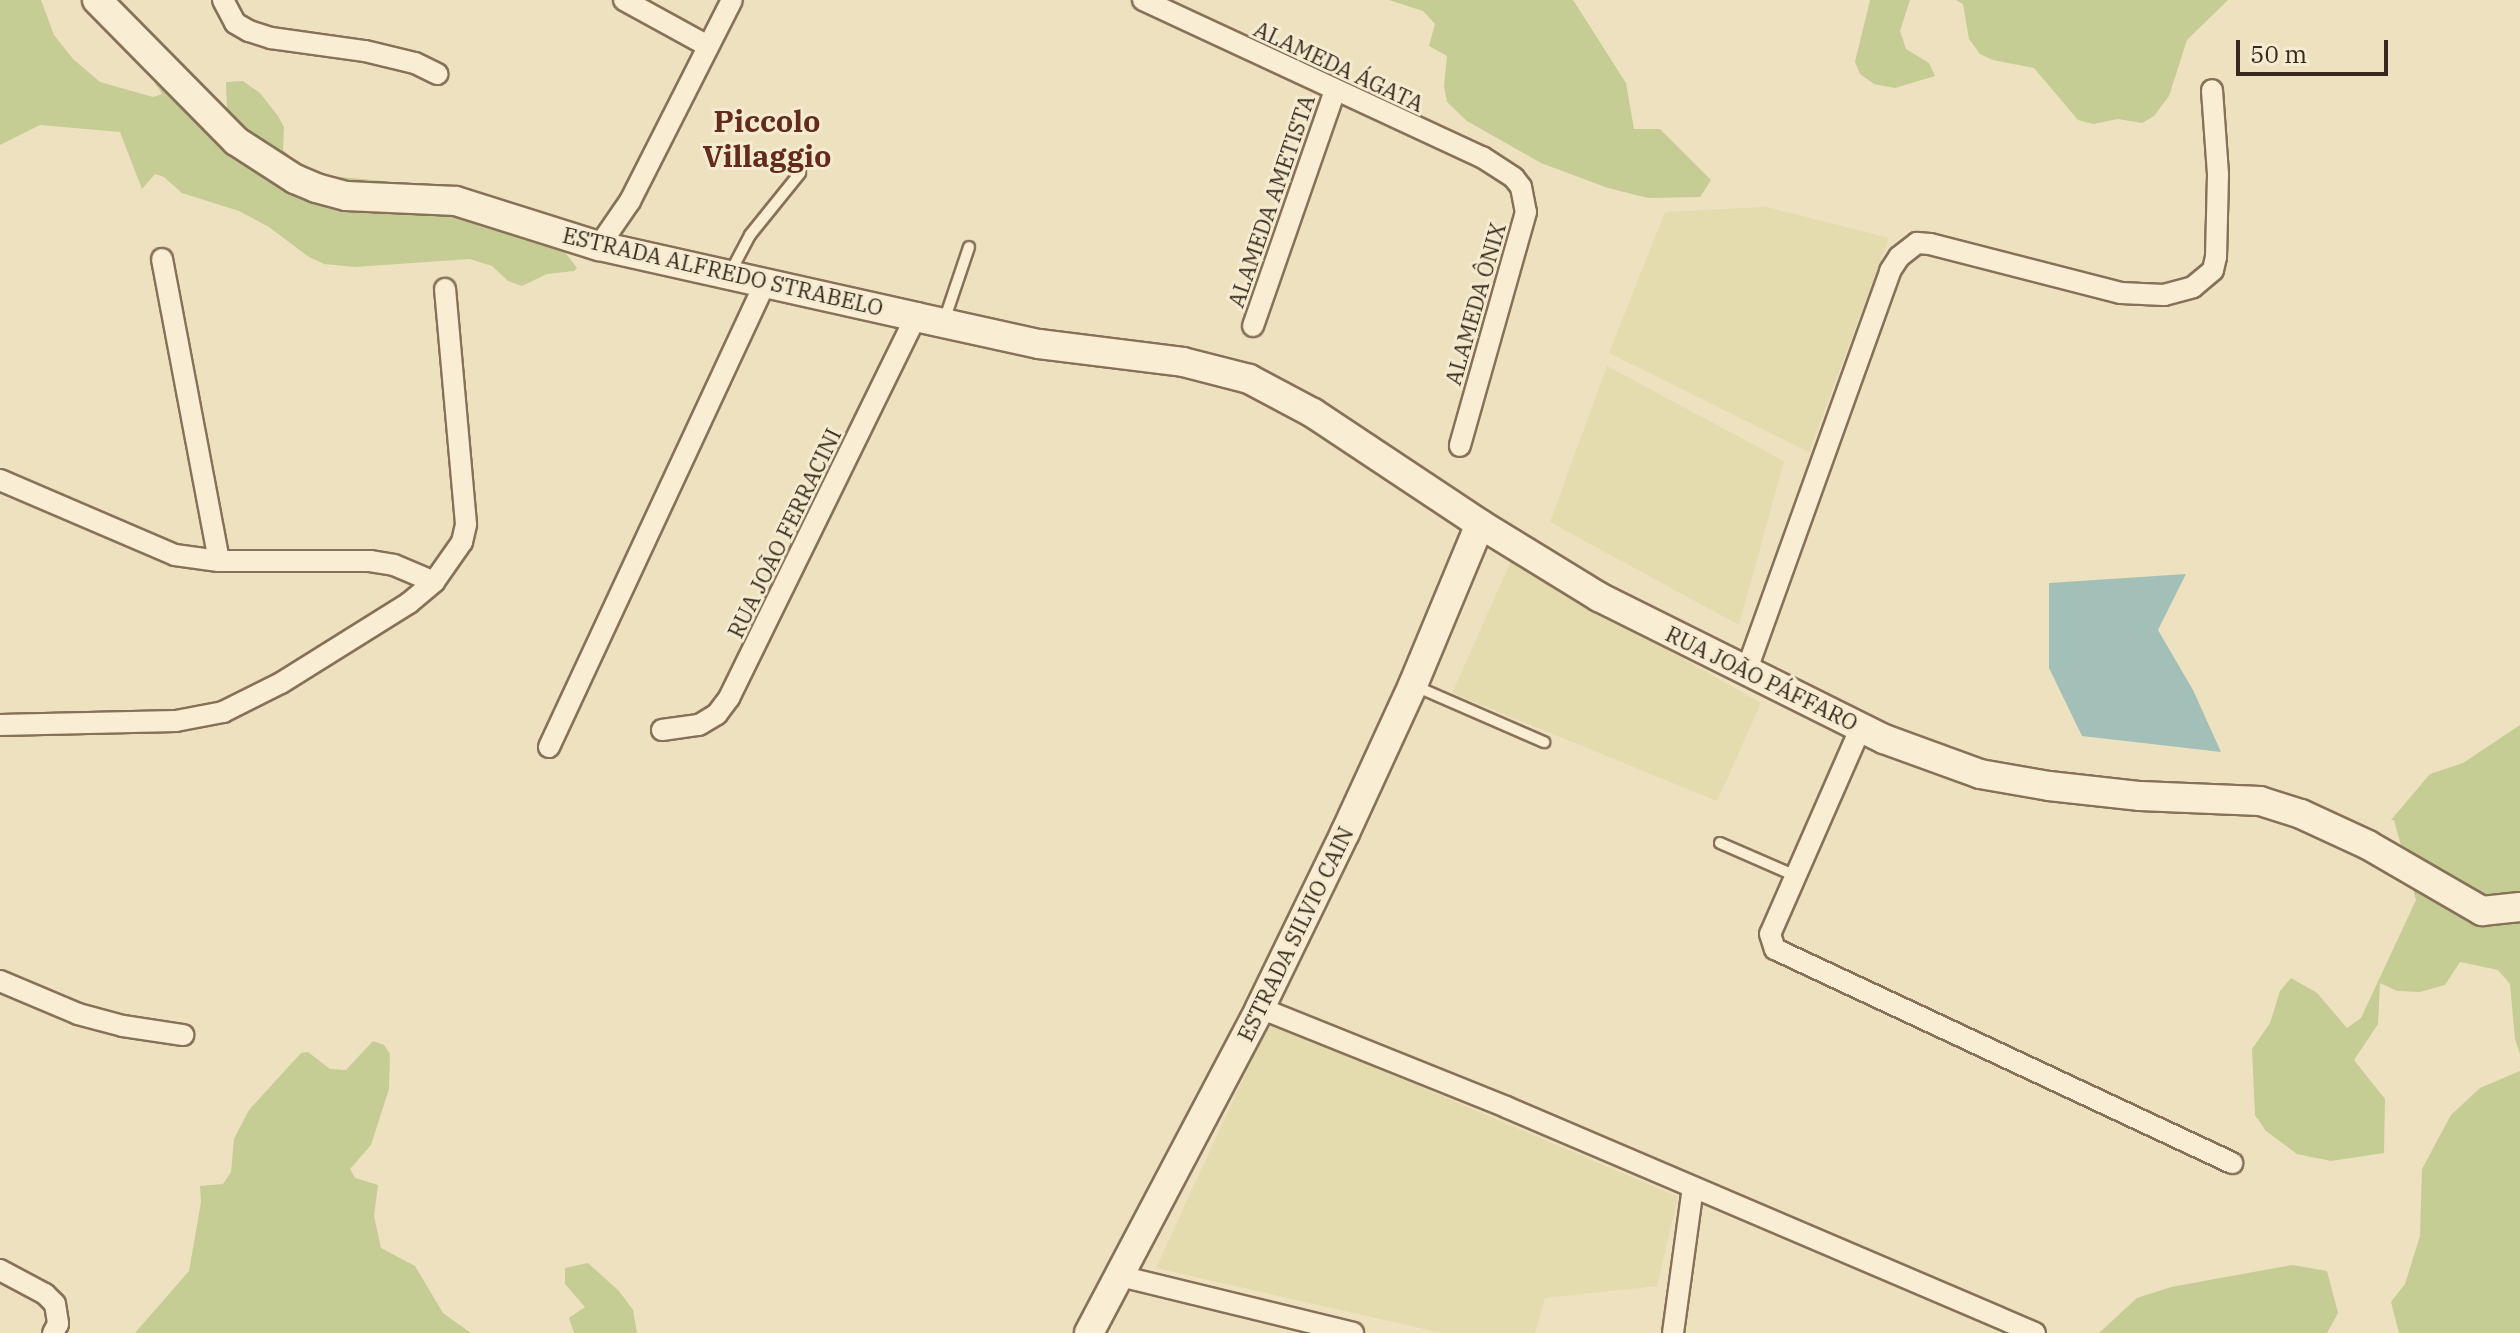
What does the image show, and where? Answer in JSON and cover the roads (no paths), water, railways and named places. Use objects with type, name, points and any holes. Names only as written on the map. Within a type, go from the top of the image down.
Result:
[{"type":"street","name":"ESTRADA ALFREDO STRABELO","points":[[97,0],[212,120],[236,141],[295,179],[346,196],[456,201],[599,246],[1039,344]]},
{"type":"street","points":[[223,0],[235,23],[249,31],[271,38],[365,51],[415,63],[438,74]]},
{"type":"street","points":[[624,0],[708,46]]},
{"type":"street","points":[[599,246],[630,201],[732,0]]},
{"type":"street","name":"ALAMEDA ÁGATA","points":[[1143,0],[1482,157],[1514,178]]},
{"type":"street","points":[[1746,672],[1890,271],[1899,257],[1917,243],[1930,244],[2121,293],[2164,295],[2193,287],[2213,270],[2216,257],[2218,174],[2212,90]]},
{"type":"street","name":"ALAMEDA AMETISTA","points":[[1253,326],[1335,91]]},
{"type":"street","name":"ALAMEDA ÔNIX","points":[[1460,446],[1526,212],[1525,197],[1514,178]]},
{"type":"street","points":[[162,259],[219,561]]},
{"type":"street","points":[[549,747],[766,281]]},
{"type":"street","points":[[0,725],[176,721],[223,712],[281,683],[409,603],[434,582],[462,542],[466,524],[445,289]]},
{"type":"street","name":"RUA JOÃO FERRACINI","points":[[662,730],[699,725],[717,714],[729,698],[930,320]]},
{"type":"street","name":"RUA JOÃO PÁFFARO","points":[[1039,344],[1183,362],[1249,379],[1313,413],[1480,524],[1599,597],[1746,672],[1934,759],[2002,778],[2140,796],[2260,801],[2301,814],[2368,845],[2482,911],[2520,907]]},
{"type":"street","points":[[0,480],[175,555],[219,561],[370,561],[394,565],[434,582]]},
{"type":"street","name":"ESTRADA SILVIO CAIN","points":[[1089,1333],[1260,1008],[1413,685],[1480,524]]},
{"type":"street","points":[[1861,727],[1770,934],[1770,942],[1781,955],[2232,1163]]},
{"type":"street","points":[[0,981],[78,1014],[123,1026],[183,1035]]},
{"type":"street","points":[[1260,1008],[2035,1333]]},
{"type":"street","points":[[1673,1333],[1693,1187]]},
{"type":"street","points":[[0,1270],[45,1294],[55,1304],[58,1324],[53,1333]]},
{"type":"street","points":[[1120,1276],[1353,1333]]},
{"type":"lane","points":[[729,274],[750,235],[800,173]]},
{"type":"lane","points":[[930,320],[969,247]]},
{"type":"lane","points":[[1413,685],[1544,742]]},
{"type":"lane","points":[[1720,843],[1796,876]]},
{"type":"water","points":[[2186,574],[2158,630],[2193,690],[2221,752],[2082,736],[2049,668],[2049,583]]},
{"type":"district","name":"Piccolo Villaggio","points":[[767,138]]}]
